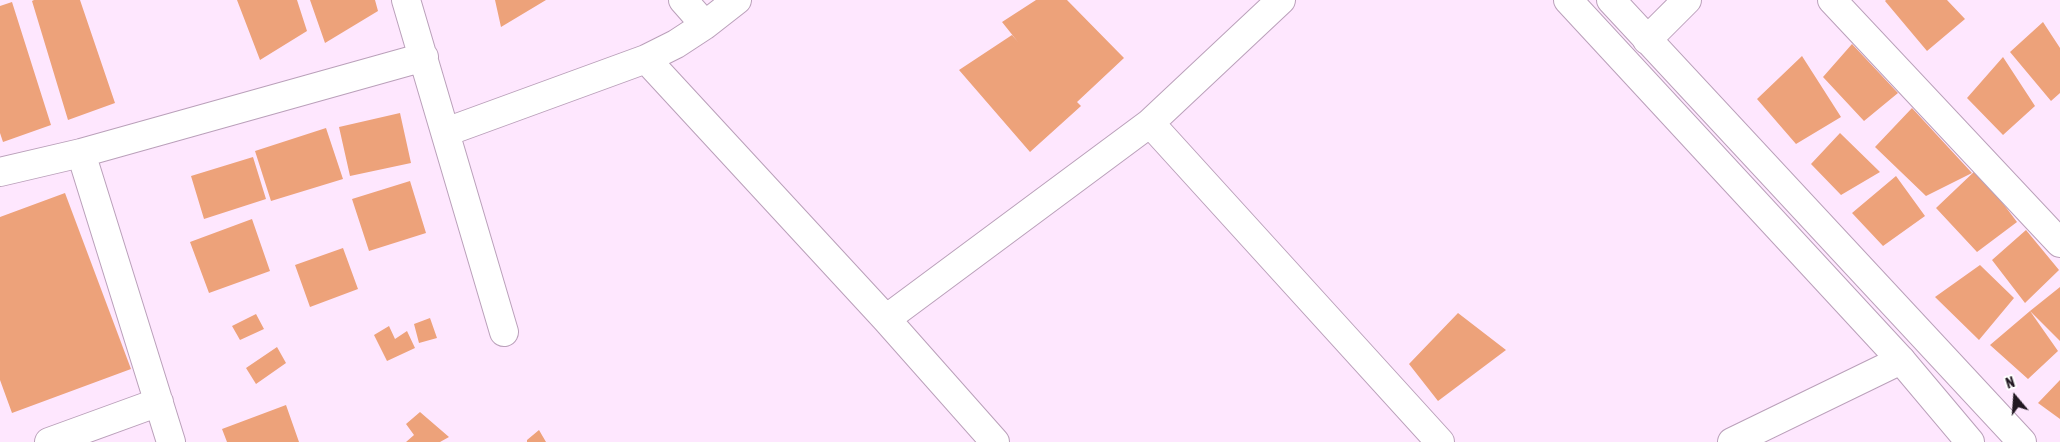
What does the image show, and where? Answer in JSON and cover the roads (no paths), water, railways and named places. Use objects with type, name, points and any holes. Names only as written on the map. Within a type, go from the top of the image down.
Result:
[{"type":"street","points":[[406,0],[504,332]]},
{"type":"street","points":[[684,0],[705,25]]},
{"type":"street","points":[[446,132],[646,59],[676,44],[705,25],[736,0]]},
{"type":"street","points":[[886,319],[1150,123],[1281,0]]},
{"type":"street","points":[[1568,0],[1901,360],[1970,442]]},
{"type":"street","points":[[1611,0],[2022,442]]},
{"type":"street","points":[[1647,40],[1687,0]]},
{"type":"street","points":[[1832,0],[2060,243]]},
{"type":"street","points":[[0,172],[81,153],[424,57]]},
{"type":"street","points":[[646,59],[886,319],[995,442]]},
{"type":"street","points":[[1150,123],[1440,442]]},
{"type":"street","points":[[81,153],[171,442]]},
{"type":"street","points":[[1732,442],[1901,360]]},
{"type":"street","points":[[49,442],[158,402]]}]
